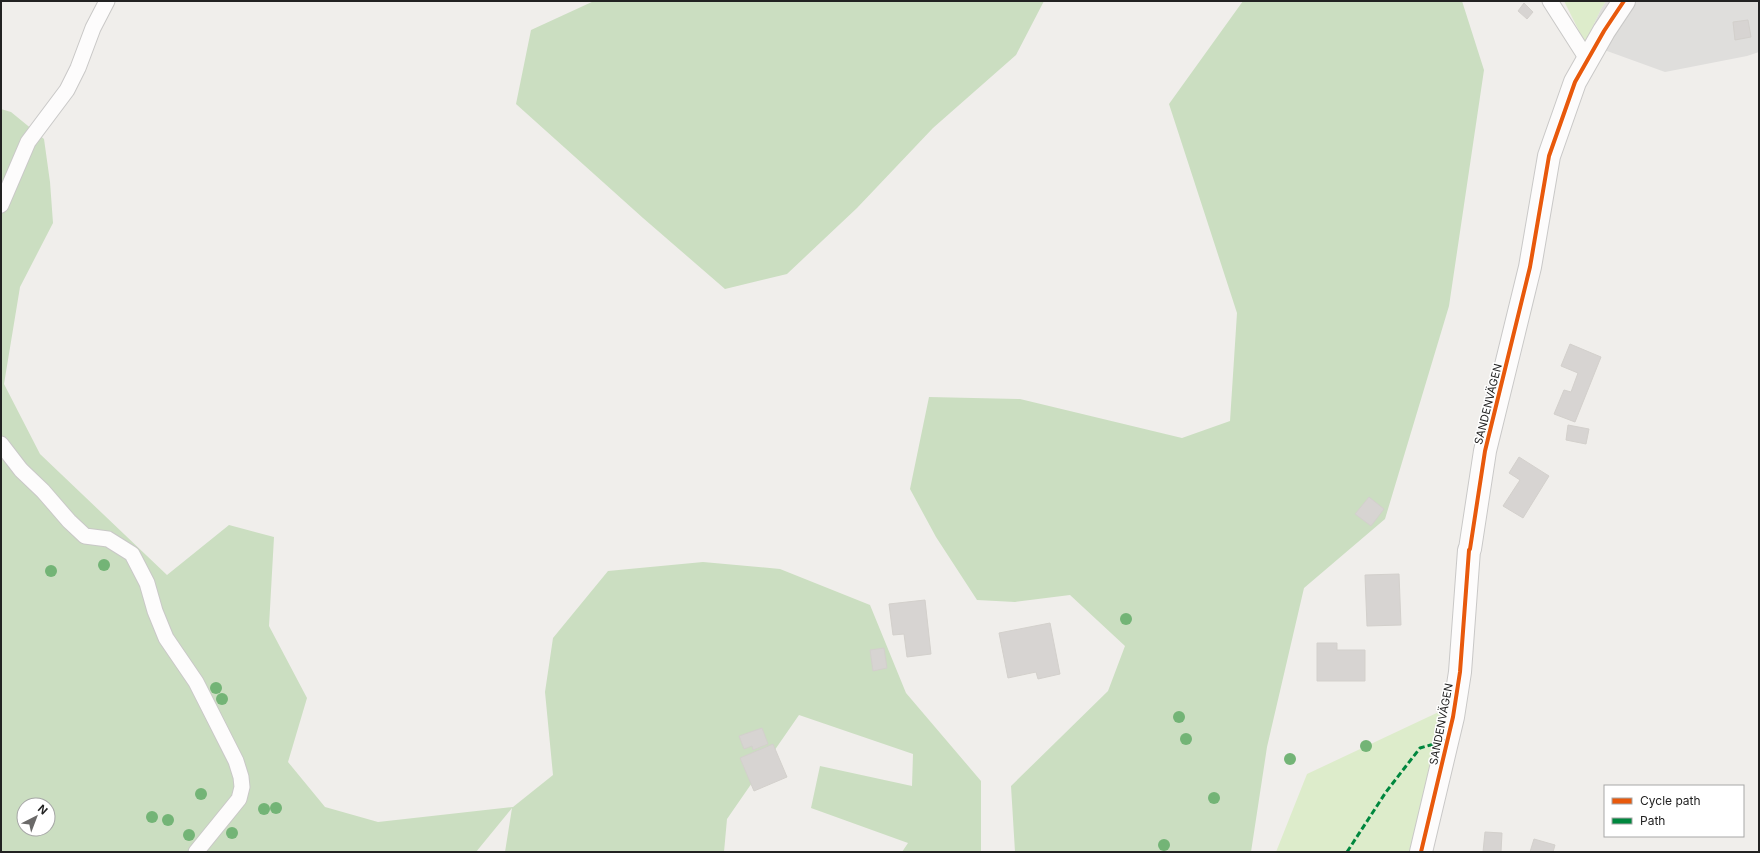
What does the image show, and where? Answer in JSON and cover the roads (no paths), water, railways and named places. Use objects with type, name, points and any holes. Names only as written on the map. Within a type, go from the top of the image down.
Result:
[{"type":"street","name":"SANDENVÄGEN","points":[[1421,852],[1426,840],[1453,717],[1460,672],[1469,550],[1486,451],[1530,267],[1549,156],[1575,82],[1587,59],[1624,1]]},
{"type":"lane","points":[[1,205],[28,142],[67,90],[78,68],[93,28],[107,1]]},
{"type":"lane","points":[[1550,1],[1587,59]]},
{"type":"lane","points":[[1,444],[21,470],[43,491],[68,521],[86,536],[108,539],[132,554],[147,583],[155,610],[166,638],[196,682],[236,760],[242,777],[242,787],[239,799],[196,852]]}]
